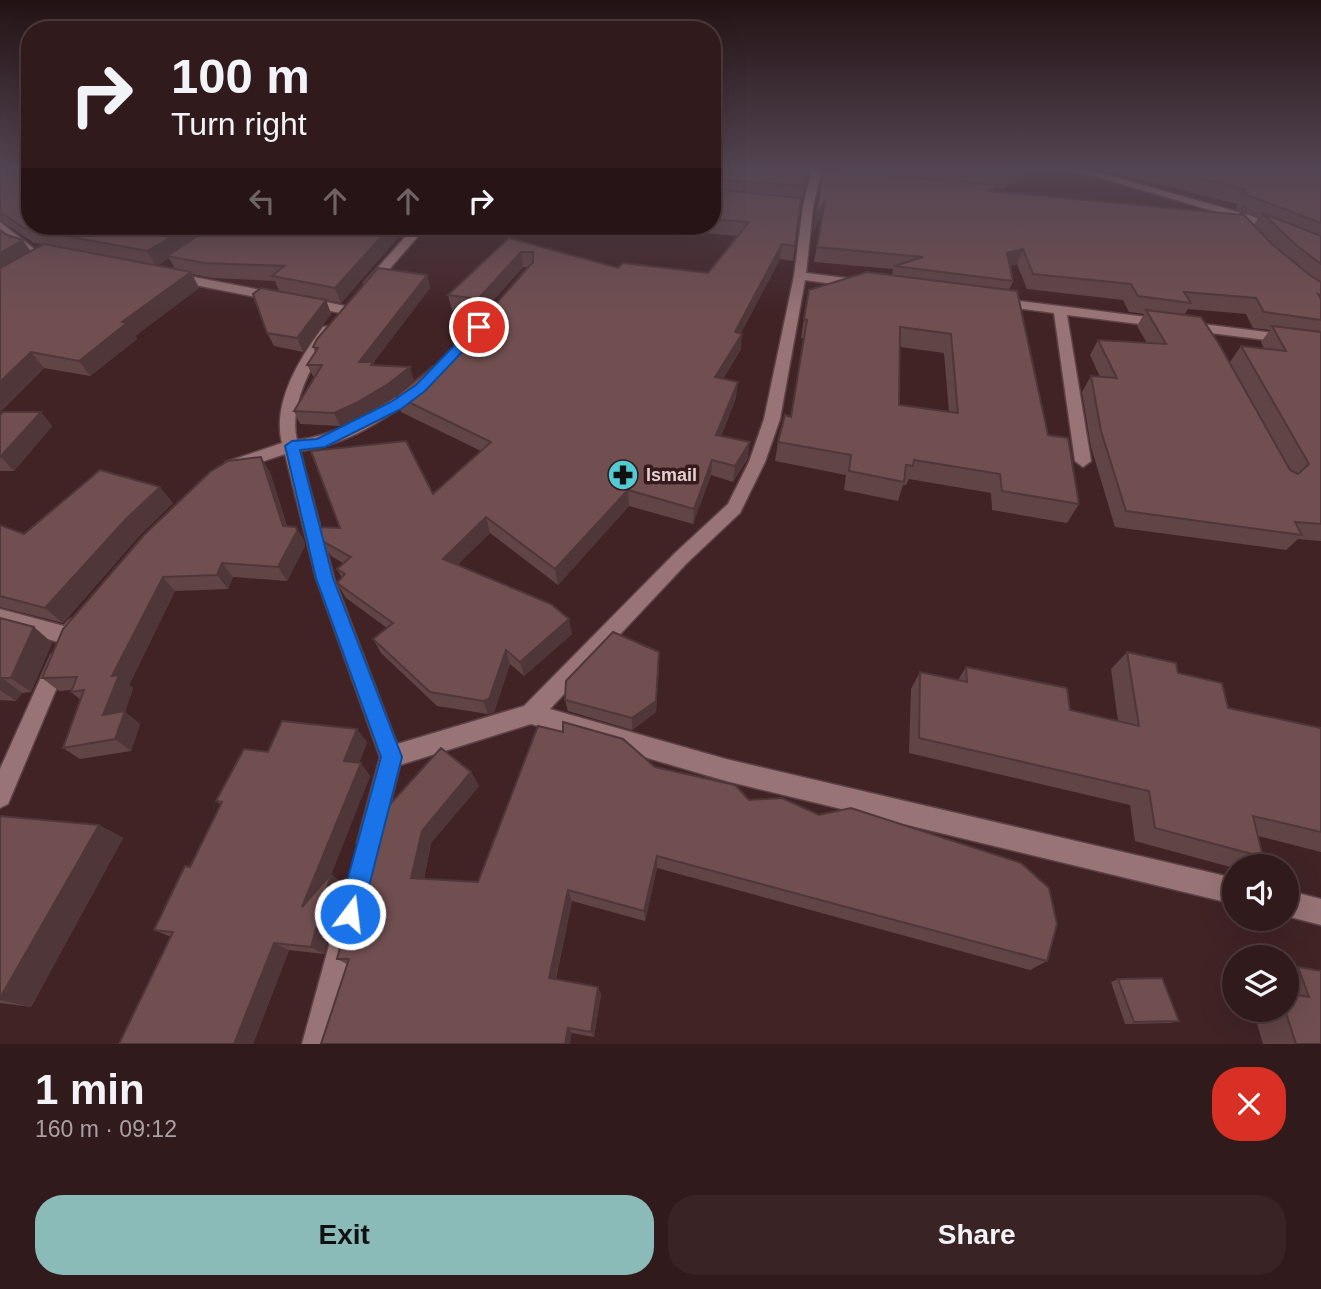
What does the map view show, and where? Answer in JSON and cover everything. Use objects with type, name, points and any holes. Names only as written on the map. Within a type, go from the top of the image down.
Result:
[{"type":"street","points":[[391,757],[531,714],[681,558],[734,508],[757,463],[772,419],[800,276],[801,217]]},
{"type":"street","points":[[1243,217],[1321,249]]},
{"type":"street","points":[[1248,218],[1242,228],[1249,235]]},
{"type":"street","points":[[0,225],[14,240],[38,258]]},
{"type":"street","points":[[364,861],[391,757],[325,578],[286,427],[300,374],[313,350],[345,310],[413,235]]},
{"type":"street","points":[[177,261],[157,274],[345,310]]},
{"type":"street","points":[[800,276],[882,287]]},
{"type":"street","points":[[978,300],[1321,343]]},
{"type":"street","points":[[1060,310],[1083,461]]},
{"type":"street","points":[[1200,327],[1213,351]]},
{"type":"street","points":[[217,476],[244,461],[292,446],[320,443],[364,424],[396,405],[429,380]]},
{"type":"street","points":[[0,796],[25,743],[68,636],[84,616]]},
{"type":"street","points":[[0,617],[68,636]]},
{"type":"street","points":[[531,714],[714,767],[1222,888]]},
{"type":"street","points":[[1299,906],[1321,912]]},
{"type":"street","points":[[316,1044],[350,914]]},
{"type":"building","points":[[7,217],[21,217],[21,226]]},
{"type":"building","points":[[721,217],[799,217],[795,246],[782,244],[735,332],[742,334],[715,377],[738,382],[716,435],[750,442],[735,466],[712,460],[694,509],[628,490],[555,569],[486,517],[443,559],[551,604],[569,619],[520,662],[506,650],[489,699],[483,701],[430,692],[373,639],[393,623],[337,583],[345,574],[337,569],[351,557],[322,541],[319,527],[340,528],[311,451],[406,441],[433,494],[491,442],[396,396],[433,366],[441,366],[533,262],[533,252],[521,252],[478,299],[448,295],[509,238],[618,268],[623,263],[708,273],[749,222],[721,220]]},
{"type":"building","points":[[822,217],[1246,217],[1273,245],[1321,282],[1321,295],[1318,294],[1321,299],[1321,320],[1264,312],[1256,298],[1184,292],[1191,303],[1138,296],[1131,284],[1033,274],[1023,249],[1007,253],[1013,281],[894,266],[923,257],[817,247]]},
{"type":"building","points":[[1266,217],[1321,236],[1321,264]]},
{"type":"building","points":[[1305,217],[1321,217],[1321,223]]},
{"type":"building","points":[[0,230],[7,235],[23,240],[0,253]]},
{"type":"building","points":[[61,235],[175,235],[147,251]]},
{"type":"building","points":[[383,235],[335,288],[272,276],[284,266],[205,263],[167,256],[196,237]]},
{"type":"building","points":[[44,244],[191,272],[122,322],[127,323],[79,361],[31,352],[0,382],[0,268]]},
{"type":"building","points":[[378,268],[427,275],[359,362],[410,367],[388,384],[334,413],[294,411],[322,365],[307,365],[318,348],[313,347],[317,339]]},
{"type":"building","points":[[867,272],[1017,291],[1048,435],[1068,438],[1079,504],[1002,491],[1000,474],[914,460],[913,466],[906,465],[904,482],[849,471],[851,455],[778,442],[785,415],[791,417],[807,320],[804,319],[809,290]],"holes":[[[900,327],[951,334],[958,413],[899,405]]]},
{"type":"building","points":[[261,288],[326,300],[297,338],[267,333],[253,294]]},
{"type":"building","points":[[1146,310],[1201,317],[1290,470],[1298,474],[1309,464],[1241,346],[1286,351],[1272,326],[1321,332],[1321,524],[1295,522],[1302,535],[1126,511],[1101,431],[1091,376],[1117,378],[1098,340],[1166,344]]},
{"type":"building","points":[[3,412],[41,412],[0,457],[0,415]]},
{"type":"building","points":[[261,457],[283,526],[296,527],[297,531],[278,567],[222,563],[217,575],[163,577],[112,676],[119,675],[103,715],[125,711],[115,739],[63,748],[84,690],[71,692],[77,677],[42,678],[63,629],[144,535],[210,472],[228,461]]},
{"type":"building","points":[[100,470],[160,487],[126,519],[45,608],[0,596],[0,525],[24,534]]},
{"type":"building","points":[[0,618],[34,627],[11,678],[0,680]]},
{"type":"building","points":[[613,632],[659,652],[656,701],[632,718],[565,700],[566,681]]},
{"type":"building","points":[[1127,652],[1176,663],[1178,673],[1222,683],[1228,708],[1321,728],[1321,832],[1253,816],[1262,854],[1252,854],[1155,828],[1149,791],[919,738],[920,672],[967,682],[966,667],[1067,688],[1070,710],[1139,726]]},
{"type":"building","points":[[282,721],[357,729],[344,761],[361,763],[302,907],[331,874],[311,947],[274,943],[234,1044],[119,1044],[173,932],[154,930],[185,866],[190,867],[222,802],[216,801],[244,749],[268,752]]},
{"type":"building","points":[[563,722],[623,739],[655,767],[735,785],[749,800],[782,798],[819,815],[851,808],[1021,863],[1049,888],[1057,924],[1047,961],[657,856],[644,911],[568,890],[549,978],[598,987],[591,1032],[568,1028],[565,1044],[321,1044],[349,959],[337,959],[373,823],[441,748],[471,772],[422,831],[411,878],[478,882],[538,726],[563,732]]},
{"type":"building","points":[[0,816],[99,825],[0,998]]},
{"type":"building","points":[[1299,967],[1321,971],[1321,1044],[1296,1044],[1289,1022],[1299,1022],[1299,995],[1309,997]]},
{"type":"building","points":[[1162,978],[1179,1021],[1134,1022],[1118,979]]},
{"type":"place","name":"Ismail","points":[[623,475]]},
{"type":"route","points":[[350,914],[391,757],[325,578],[292,446],[320,443],[364,424],[396,405],[421,388],[479,327]]}]
